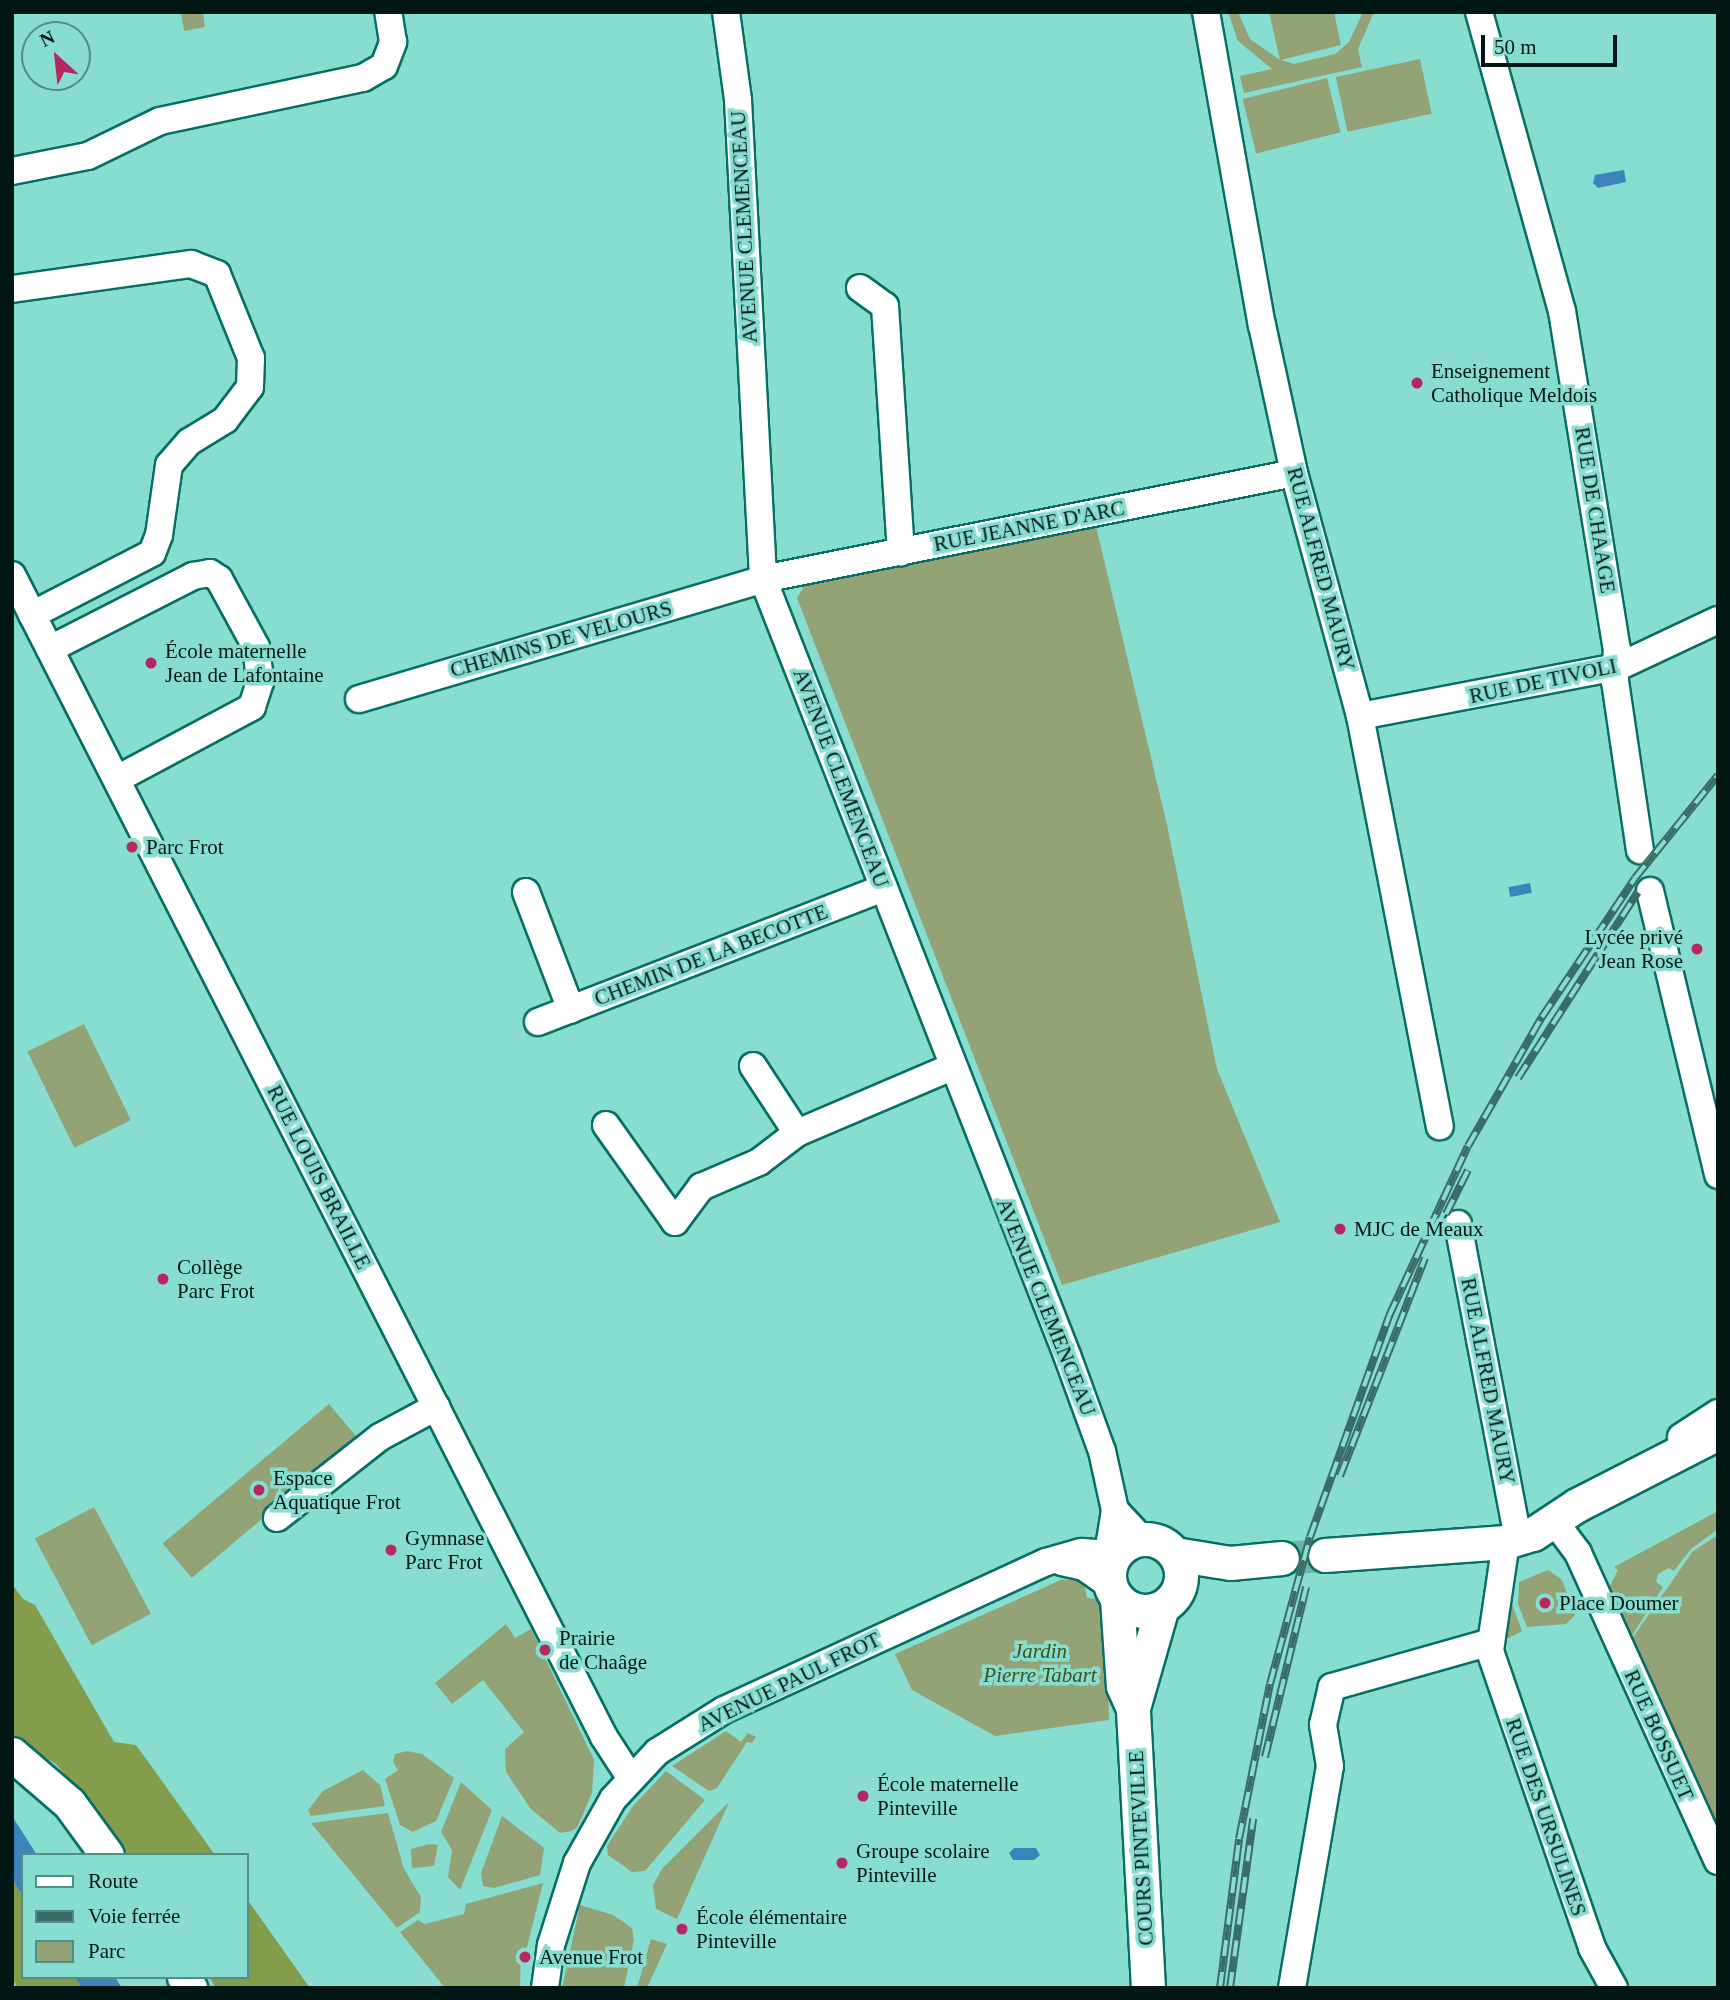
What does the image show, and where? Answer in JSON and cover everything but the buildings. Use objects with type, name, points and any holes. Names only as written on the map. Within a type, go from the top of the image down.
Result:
[{"type":"main road","points":[[1325,1555],[1512,1540],[1554,1521],[1643,1469],[1660,1465],[1718,1433]]},
{"type":"main road","points":[[1230,1563],[1169,1601],[1133,1610],[1115,1562],[1160,1542],[1175,1554],[1230,1563],[1282,1558]]},
{"type":"main road","points":[[1169,1601],[1181,1574],[1175,1554]]},
{"type":"main road","name":"COURS PINTEVILLE","points":[[1115,1562],[1123,1686],[1133,1708],[1148,1988]]},
{"type":"main road","name":"COURS PINTEVILLE","points":[[1133,1708],[1169,1601]]},
{"type":"main road","points":[[12,1754],[69,1803],[106,1853]]},
{"type":"street","points":[[12,171],[88,156],[160,121],[363,78],[384,66],[393,42],[387,12]]},
{"type":"street","name":"AVENUE CLEMENCEAU","points":[[726,12],[738,100],[763,579],[1067,1355],[1102,1451],[1115,1510],[1115,1562]]},
{"type":"street","name":"RUE ALFRED MAURY","points":[[1206,12],[1253,279],[1294,472],[1360,716],[1440,1126]]},
{"type":"street","name":"RUE DE CHAAGE","points":[[1479,12],[1562,311],[1618,667],[1618,708],[1640,850]]},
{"type":"street","points":[[12,289],[191,264],[217,274],[251,358],[250,387],[225,420],[189,442],[169,466],[152,553],[32,615]]},
{"type":"street","points":[[860,288],[884,306],[901,552]]},
{"type":"street","name":"RUE JEANNE D'ARC","points":[[763,579],[1294,472]]},
{"type":"street","points":[[50,649],[193,576],[210,573],[219,579],[256,647],[260,682],[252,707],[117,779]]},
{"type":"street","name":"RUE LOUIS BRAILLE","points":[[12,575],[604,1737],[629,1777]]},
{"type":"street","name":"CHEMINS DE VELOURS","points":[[359,699],[763,579]]},
{"type":"street","name":"RUE DE TIVOLI","points":[[1360,716],[1618,667],[1718,620]]},
{"type":"street","name":"CHEMIN DE LA BECOTTE","points":[[538,1022],[884,888]]},
{"type":"street","points":[[1650,891],[1718,1174]]},
{"type":"street","points":[[526,892],[571,1010]]},
{"type":"street","points":[[753,1066],[797,1133]]},
{"type":"street","points":[[606,1125],[675,1222],[701,1187],[759,1162],[797,1133],[952,1067]]},
{"type":"street","name":"RUE ALFRED MAURY","points":[[1458,1224],[1512,1540]]},
{"type":"street","points":[[277,1518],[380,1437],[436,1407]]},
{"type":"street","points":[[1643,1469],[1654,1452],[1718,1413]]},
{"type":"street","name":"RUE BOSSUET","points":[[1554,1521],[1578,1553],[1718,1861]]},
{"type":"street","points":[[1292,1988],[1330,1766],[1323,1725],[1332,1688],[1491,1642],[1512,1540]]},
{"type":"street","name":"AVENUE PAUL FROT","points":[[545,1988],[551,1945],[578,1863],[594,1829],[629,1777],[657,1752],[724,1710],[1066,1554],[1115,1562]]},
{"type":"street","points":[[1054,1559],[1084,1567],[1115,1562]]},
{"type":"street","name":"RUE DES URSULINES","points":[[1491,1642],[1490,1651],[1603,1982]]},
{"type":"green space","points":[[181,12],[203,12],[205,27],[184,31]]},
{"type":"green space","points":[[1228,12],[1238,12],[1250,39],[1280,60],[1269,12],[1334,12],[1341,45],[1281,60],[1294,64],[1335,54],[1349,42],[1363,12],[1374,12],[1358,49],[1362,67],[1244,93],[1240,76],[1272,69],[1238,41]]},
{"type":"green space","points":[[1420,59],[1432,114],[1348,132],[1336,77]]},
{"type":"green space","points":[[1327,78],[1341,132],[1256,153],[1243,99]]},
{"type":"green space","points":[[1095,522],[1167,825],[1217,1069],[1280,1222],[1062,1285],[797,598],[808,580]]},
{"type":"green space","points":[[84,1024],[131,1120],[74,1148],[27,1052]]},
{"type":"green space","name":"Espace Aquatique Frot","points":[[329,1404],[358,1438],[192,1578],[163,1543]]},
{"type":"green space","points":[[94,1507],[151,1614],[92,1645],[35,1538]]},
{"type":"green space","points":[[1718,1511],[1718,1529],[1691,1549],[1674,1571],[1669,1568],[1658,1574],[1656,1582],[1663,1587],[1629,1640],[1607,1592],[1618,1570],[1614,1567]]},
{"type":"green space","points":[[1718,1535],[1718,1827],[1710,1832],[1629,1643],[1693,1551]]},
{"type":"green space","points":[[1548,1570],[1562,1580],[1575,1615],[1566,1624],[1527,1627],[1518,1604],[1519,1582]]},
{"type":"green space","name":"Jardin Pierre Tabart","points":[[1073,1579],[1084,1583],[1087,1598],[1096,1599],[1106,1617],[1109,1720],[995,1736],[912,1690],[895,1654],[1061,1580]]},
{"type":"green space","points":[[1514,1580],[1512,1604],[1522,1631],[1503,1641]]},
{"type":"green space","points":[[12,1584],[23,1599],[35,1605],[114,1742],[136,1745],[214,1853],[125,1853],[94,1808],[56,1764],[12,1738]]},
{"type":"green space","points":[[506,1624],[515,1638],[531,1629],[594,1760],[592,1793],[577,1828],[571,1831],[560,1833],[531,1809],[506,1772],[505,1749],[524,1732],[483,1680],[452,1704],[435,1683]]},
{"type":"green space","points":[[726,1731],[741,1742],[748,1733],[756,1737],[752,1743],[747,1742],[717,1788],[709,1791],[672,1766]]},
{"type":"green space","points":[[407,1751],[422,1754],[454,1778],[436,1821],[413,1832],[400,1825],[385,1779],[398,1770],[393,1762],[395,1754]]},
{"type":"green space","points":[[363,1770],[380,1785],[385,1806],[311,1816],[308,1810],[323,1791]]},
{"type":"green space","points":[[666,1771],[705,1800],[645,1871],[632,1872],[608,1855],[607,1846],[633,1806]]},
{"type":"green space","points":[[461,1782],[492,1810],[460,1890],[448,1877],[452,1850],[441,1832]]},
{"type":"green space","points":[[729,1802],[677,1919],[656,1909],[653,1885],[662,1869]]},
{"type":"green space","points":[[388,1813],[404,1869],[421,1897],[420,1912],[397,1928],[311,1823]]},
{"type":"green space","points":[[502,1816],[544,1848],[540,1875],[494,1888],[483,1886],[481,1873]]},
{"type":"green space","points":[[429,1844],[438,1845],[434,1866],[412,1868],[411,1849]]},
{"type":"green space","points":[[12,1879],[21,1893],[21,1979],[76,1979],[82,1988],[18,1988],[12,1978]]},
{"type":"green space","points":[[543,1883],[526,1951],[521,1950],[520,1988],[445,1988],[400,1932],[418,1920],[425,1924],[464,1914],[466,1904]]},
{"type":"green space","points":[[248,1900],[310,1988],[216,1988],[210,1979],[248,1979]]},
{"type":"green space","points":[[580,1905],[613,1915],[632,1928],[634,1940],[624,1988],[562,1988]]},
{"type":"green space","points":[[651,1939],[667,1944],[647,1988],[637,1988]]},
{"type":"water","points":[[1624,170],[1626,182],[1598,188],[1593,183],[1595,175]]},
{"type":"water","points":[[1530,883],[1532,893],[1510,897],[1508,887]]},
{"type":"water","points":[[12,1816],[36,1853],[21,1853],[21,1893],[12,1879]]},
{"type":"water","points":[[1014,1848],[1036,1848],[1040,1855],[1034,1860],[1013,1860],[1009,1853]]},
{"type":"water","points":[[76,1979],[116,1979],[122,1988],[82,1988]]},
{"type":"tunnel","points":[[1282,1558],[1325,1555]]},
{"type":"railway","points":[[1220,1988],[1239,1839],[1270,1684],[1310,1537],[1389,1316],[1468,1146],[1542,1017],[1635,878],[1718,775]]},
{"type":"railway","points":[[1518,1078],[1638,892]]},
{"type":"railway","points":[[1446,1214],[1468,1170]]},
{"type":"railway","points":[[1340,1476],[1425,1258]]},
{"type":"railway","points":[[1265,1757],[1306,1587]]},
{"type":"railway","points":[[1230,1988],[1253,1819]]},
{"type":"place","name":"Enseignement Catholique Meldois","points":[[1417,383]]},
{"type":"place","name":"École maternelle Jean de Lafontaine","points":[[151,663]]},
{"type":"place","name":"Parc Frot","points":[[132,847]]},
{"type":"place","name":"Lycée privé Jean Rose","points":[[1697,949]]},
{"type":"place","name":"MJC de Meaux","points":[[1340,1229]]},
{"type":"place","name":"Collège Parc Frot","points":[[163,1279]]},
{"type":"place","name":"Espace Aquatique Frot","points":[[259,1490]]},
{"type":"place","name":"Gymnase Parc Frot","points":[[391,1550]]},
{"type":"place","name":"Place Doumer","points":[[1545,1603]]},
{"type":"place","name":"Prairie de Chaâge","points":[[545,1650]]},
{"type":"place","name":"École maternelle Pinteville","points":[[863,1796]]},
{"type":"place","name":"Groupe scolaire Pinteville","points":[[842,1863]]},
{"type":"place","name":"École élémentaire Pinteville","points":[[682,1929]]},
{"type":"place","name":"Avenue Frot","points":[[525,1957]]}]
